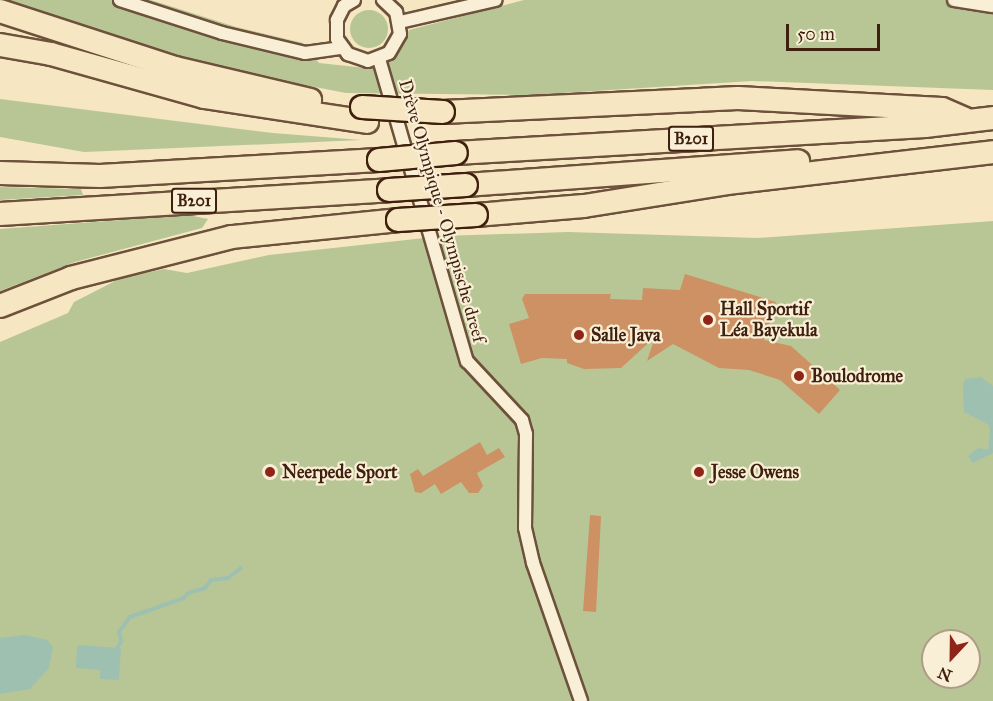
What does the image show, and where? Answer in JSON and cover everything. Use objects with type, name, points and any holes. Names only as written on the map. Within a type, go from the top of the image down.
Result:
[{"type":"highway","name":"B201","points":[[0,11],[244,87],[364,114]]},
{"type":"highway","name":"B201","points":[[0,45],[51,54],[204,97],[364,114],[445,118],[835,104],[942,109],[966,119]]},
{"type":"highway","name":"B201","points":[[0,173],[89,177],[925,126],[966,119],[993,118]]},
{"type":"highway","name":"B201","points":[[0,306],[71,278],[232,237],[398,220],[584,206],[993,152]]},
{"type":"highway","name":"B201","points":[[0,214],[466,185],[896,154],[967,154]]},
{"type":"street","points":[[120,0],[222,33],[305,53],[342,48]]},
{"type":"street","points":[[354,0],[344,6],[337,20],[337,39],[342,48],[357,59],[379,59],[397,45],[400,22],[396,12],[383,0]]},
{"type":"street","points":[[400,22],[495,0]]},
{"type":"street","points":[[954,0],[993,6]]},
{"type":"street","name":"Drève Olympique - Olympische dreef","points":[[379,59],[467,361],[522,420],[526,437],[525,528],[533,563],[581,701]]},
{"type":"green space","points":[[0,0],[151,0],[236,27],[303,43],[319,63],[366,68],[386,62],[398,53],[409,30],[524,0],[993,0],[993,90],[752,81],[531,95],[346,93],[226,70]]},
{"type":"green space","points":[[369,10],[383,15],[388,29],[383,43],[369,48],[355,43],[350,29],[355,15]]},
{"type":"green space","points":[[0,99],[273,133],[361,140],[84,152],[0,137]]},
{"type":"green space","points":[[0,187],[81,189],[83,195],[0,200]]},
{"type":"green space","points":[[188,215],[208,219],[202,228],[75,262],[0,291],[0,229]]},
{"type":"green space","points":[[993,221],[993,701],[0,701],[0,342],[68,313],[74,302],[121,278],[164,269],[187,273],[269,255],[443,236],[568,232],[758,238]]},
{"type":"shaded area","points":[[981,377],[993,386],[993,453],[973,463],[968,456],[978,448],[988,450],[990,431],[989,425],[964,412],[963,385],[965,379]]},
{"type":"shaded area","points":[[25,635],[47,640],[53,647],[49,668],[30,689],[0,694],[0,638]]},
{"type":"shaded area","points":[[77,645],[121,648],[119,680],[100,679],[100,670],[76,668]]},
{"type":"building","points":[[685,274],[776,302],[764,340],[791,346],[840,390],[819,414],[780,380],[749,370],[719,368],[673,344],[647,361],[655,337],[621,368],[584,369],[567,363],[567,359],[542,358],[521,364],[509,324],[529,318],[522,299],[525,294],[611,294],[610,299],[642,300],[643,288],[680,290]]},
{"type":"building","points":[[480,442],[487,455],[499,448],[505,457],[477,473],[483,486],[478,493],[469,493],[461,482],[441,494],[435,484],[421,493],[415,492],[410,474],[418,469],[423,476]]},
{"type":"building","points":[[590,515],[601,516],[596,612],[583,611]]},
{"type":"waterway","points":[[117,648],[121,642],[119,632],[130,617],[184,598],[188,593],[205,588],[211,580],[228,578],[241,568]]},
{"type":"place","name":"Hall Sportif Léa Bayekula","points":[[708,320]]},
{"type":"place","name":"Salle Java","points":[[579,335]]},
{"type":"place","name":"Boulodrome","points":[[799,376]]},
{"type":"place","name":"Neerpede Sport","points":[[270,472]]},
{"type":"place","name":"Jesse Owens","points":[[699,472]]}]
